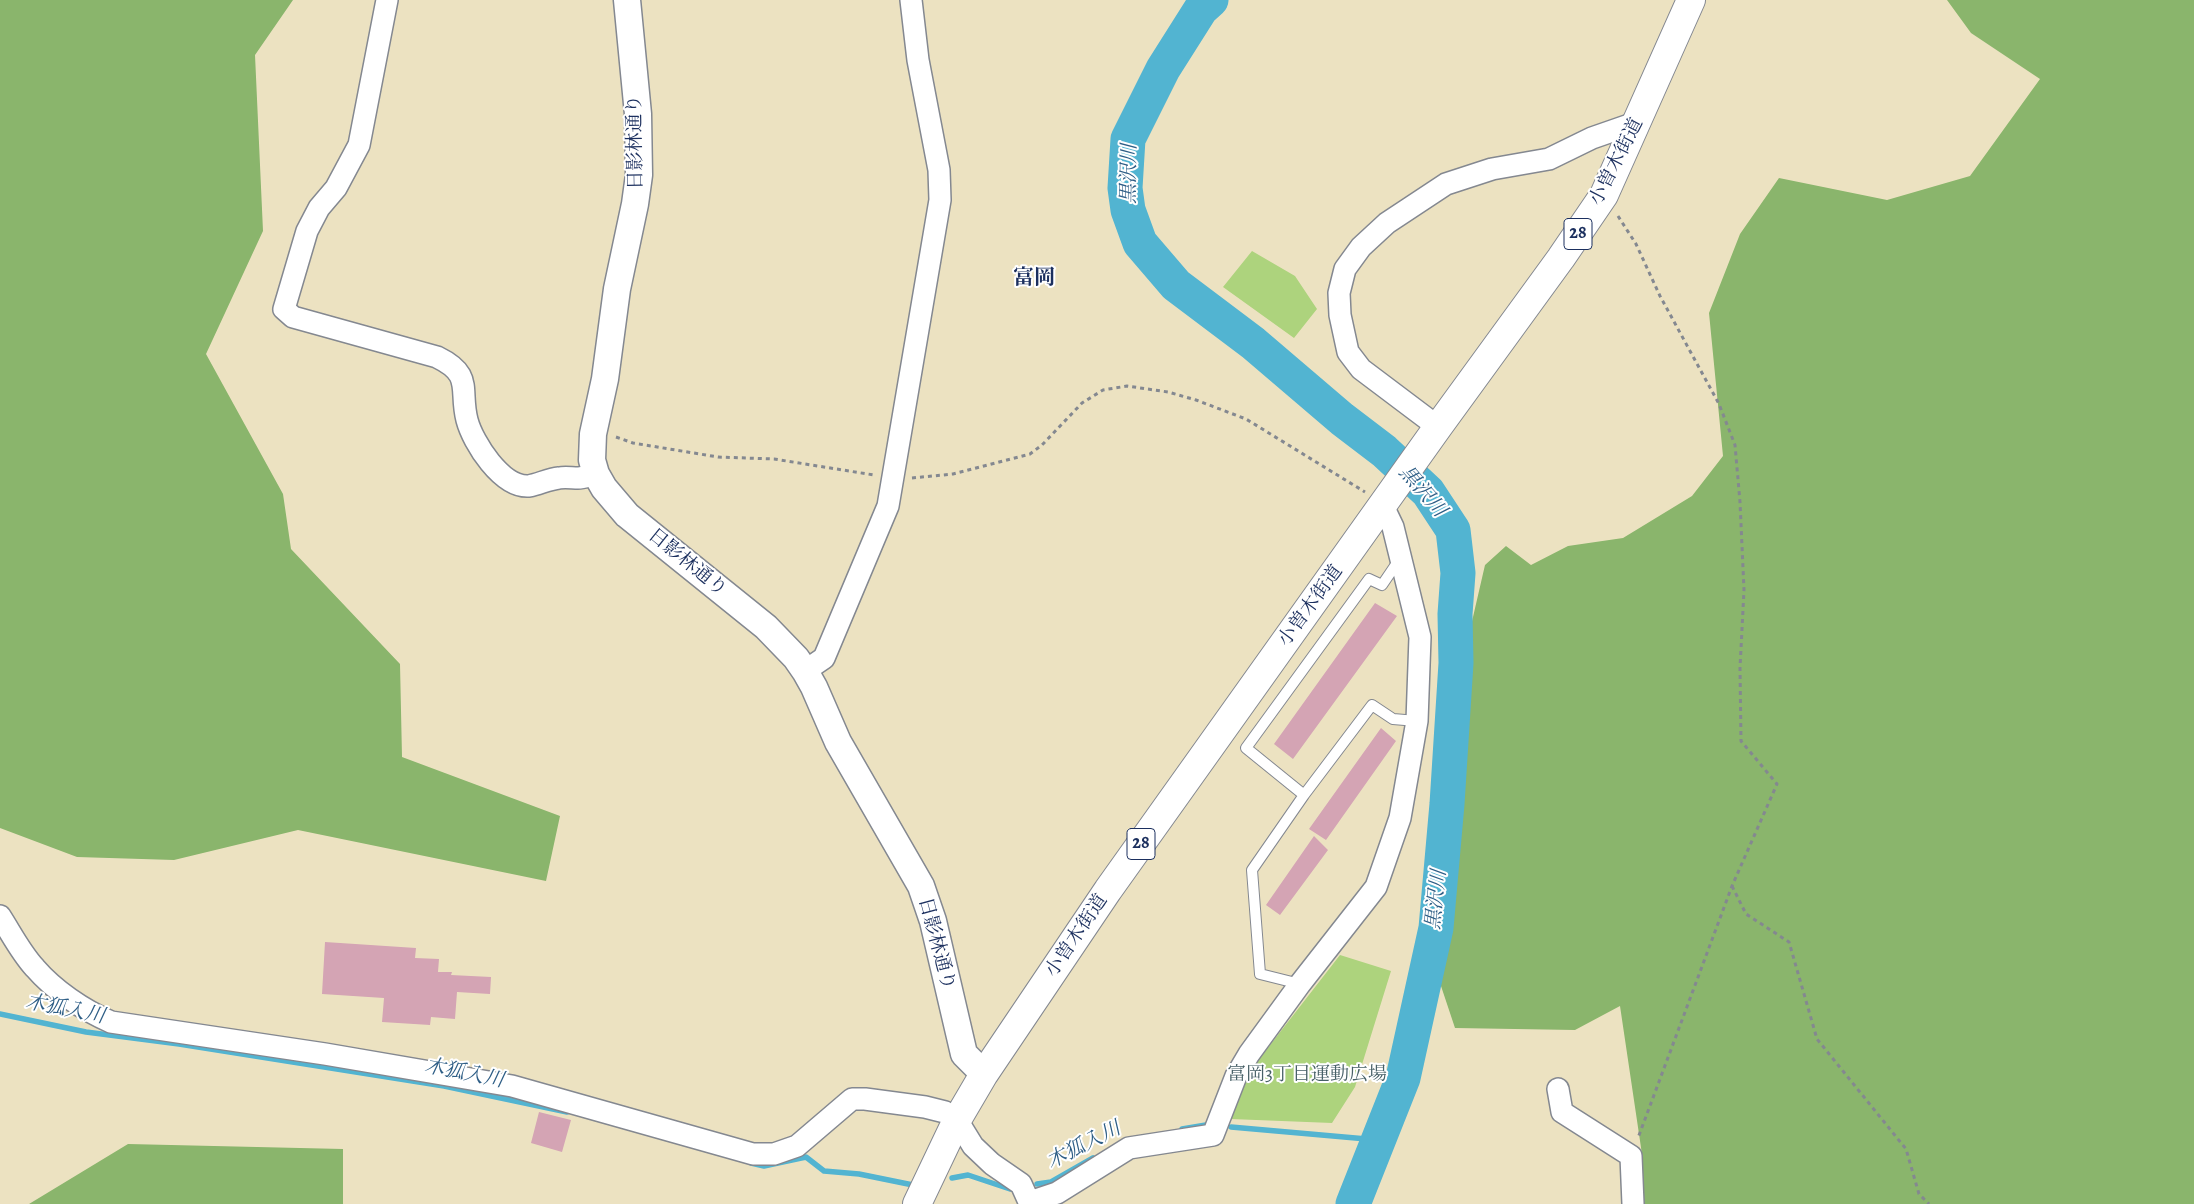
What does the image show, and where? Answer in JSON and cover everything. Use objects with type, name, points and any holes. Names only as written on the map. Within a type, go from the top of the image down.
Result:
[{"type":"main road","name":"小曽木街道","points":[[917,1204],[957,1120],[984,1074],[1108,890],[1561,258],[1604,195],[1691,0]]},
{"type":"street","points":[[387,0],[359,145],[336,188],[319,208],[307,231],[284,309],[293,317],[437,357],[451,364],[464,382],[467,420],[480,448],[504,476],[515,484],[528,486],[560,477],[580,478],[596,474]]},
{"type":"street","name":"日影林通り","points":[[627,0],[638,114],[639,175],[635,204],[617,289],[605,379],[592,434],[592,460],[596,474],[604,488],[627,515],[766,627],[796,658],[805,671],[838,742],[921,886],[933,921],[964,1054],[984,1074]]},
{"type":"street","points":[[805,671],[824,658],[888,506],[940,200],[939,170],[919,68],[911,0]]},
{"type":"street","points":[[1432,436],[1362,369],[1348,352],[1340,315],[1339,300],[1345,269],[1361,247],[1387,223],[1446,184],[1492,169],[1548,159],[1592,138],[1638,122]]},
{"type":"street","points":[[0,916],[33,966],[47,980],[78,1004],[110,1022],[325,1054],[512,1086],[753,1154],[774,1154],[797,1146],[852,1099],[925,1107],[945,1112],[957,1120],[973,1146],[992,1164],[1021,1184],[1030,1203],[1056,1193],[1129,1148],[1213,1134],[1236,1076],[1249,1054],[1300,984],[1376,887],[1400,818],[1417,721],[1420,637],[1401,557],[1385,503]]},
{"type":"street","points":[[1558,1089],[1562,1112],[1631,1156],[1633,1204]]},
{"type":"lane","points":[[1304,795],[1246,748],[1369,579],[1382,585],[1401,557]]},
{"type":"lane","points":[[1300,984],[1260,974],[1252,870],[1304,795],[1372,705],[1394,719],[1417,721]]},
{"type":"path","points":[[1604,195],[1636,244],[1660,296],[1719,404],[1734,445],[1740,502],[1744,590],[1740,668],[1741,741],[1777,784],[1732,886],[1631,1156]]},
{"type":"path","points":[[595,427],[632,443],[718,457],[774,459],[893,478],[924,478],[953,474],[1030,454],[1042,445],[1082,403],[1104,390],[1127,386],[1142,387],[1196,400],[1246,419],[1385,503]]},
{"type":"path","points":[[1732,886],[1746,914],[1789,942],[1817,1039],[1906,1149],[1919,1194],[1928,1204]]},
{"type":"green space","points":[[0,0],[293,0],[255,55],[263,231],[206,354],[283,494],[291,549],[400,664],[402,757],[560,816],[546,881],[298,830],[174,860],[77,857],[0,828]]},
{"type":"green space","points":[[1947,0],[2194,0],[2194,1204],[1631,1204],[1643,1161],[1620,1006],[1575,1030],[1455,1028],[1433,962],[1464,656],[1485,565],[1506,546],[1531,565],[1568,546],[1623,538],[1692,496],[1723,456],[1709,313],[1740,234],[1779,178],[1887,200],[1970,176],[2040,79],[1971,33]]},
{"type":"green space","points":[[1252,251],[1295,276],[1317,309],[1294,338],[1223,287]]},
{"type":"green space","name":"富岡3丁目運動広場","points":[[1340,955],[1391,971],[1355,1087],[1332,1123],[1231,1119],[1249,1072]]},
{"type":"green space","points":[[128,1144],[343,1149],[343,1204],[29,1204]]},
{"type":"building","points":[[1375,603],[1397,616],[1293,759],[1274,744]]},
{"type":"building","points":[[1381,728],[1396,741],[1326,840],[1309,829]]},
{"type":"building","points":[[1314,836],[1328,850],[1280,915],[1266,905]]},
{"type":"building","points":[[325,942],[416,948],[415,958],[439,959],[438,972],[452,972],[451,975],[491,977],[490,994],[457,992],[455,1019],[431,1017],[430,1025],[382,1022],[384,998],[322,994]]},
{"type":"building","points":[[539,1112],[571,1120],[562,1152],[531,1143]]},
{"type":"waterway","name":"黒沢川","points":[[1211,0],[1201,9],[1163,69],[1128,139],[1125,188],[1128,210],[1140,243],[1176,285],[1253,343],[1342,419],[1384,451],[1428,492],[1453,530],[1458,573],[1455,614],[1456,663],[1447,804],[1436,928],[1403,1078],[1353,1204]]},
{"type":"waterway","name":"木狐入川","points":[[0,1014],[86,1032],[179,1044],[444,1086],[567,1112]]},
{"type":"waterway","name":"木狐入川","points":[[1182,1129],[1206,1125]]},
{"type":"waterway","name":"木狐入川","points":[[1231,1127],[1378,1140]]},
{"type":"waterway","name":"木狐入川","points":[[751,1163],[764,1166],[806,1157],[824,1171],[859,1174],[913,1185]]},
{"type":"waterway","name":"木狐入川","points":[[1037,1184],[1051,1182],[1093,1158]]},
{"type":"waterway","name":"木狐入川","points":[[952,1178],[968,1175],[1010,1189]]},
{"type":"district","name":"富岡","points":[[1034,279]]}]
